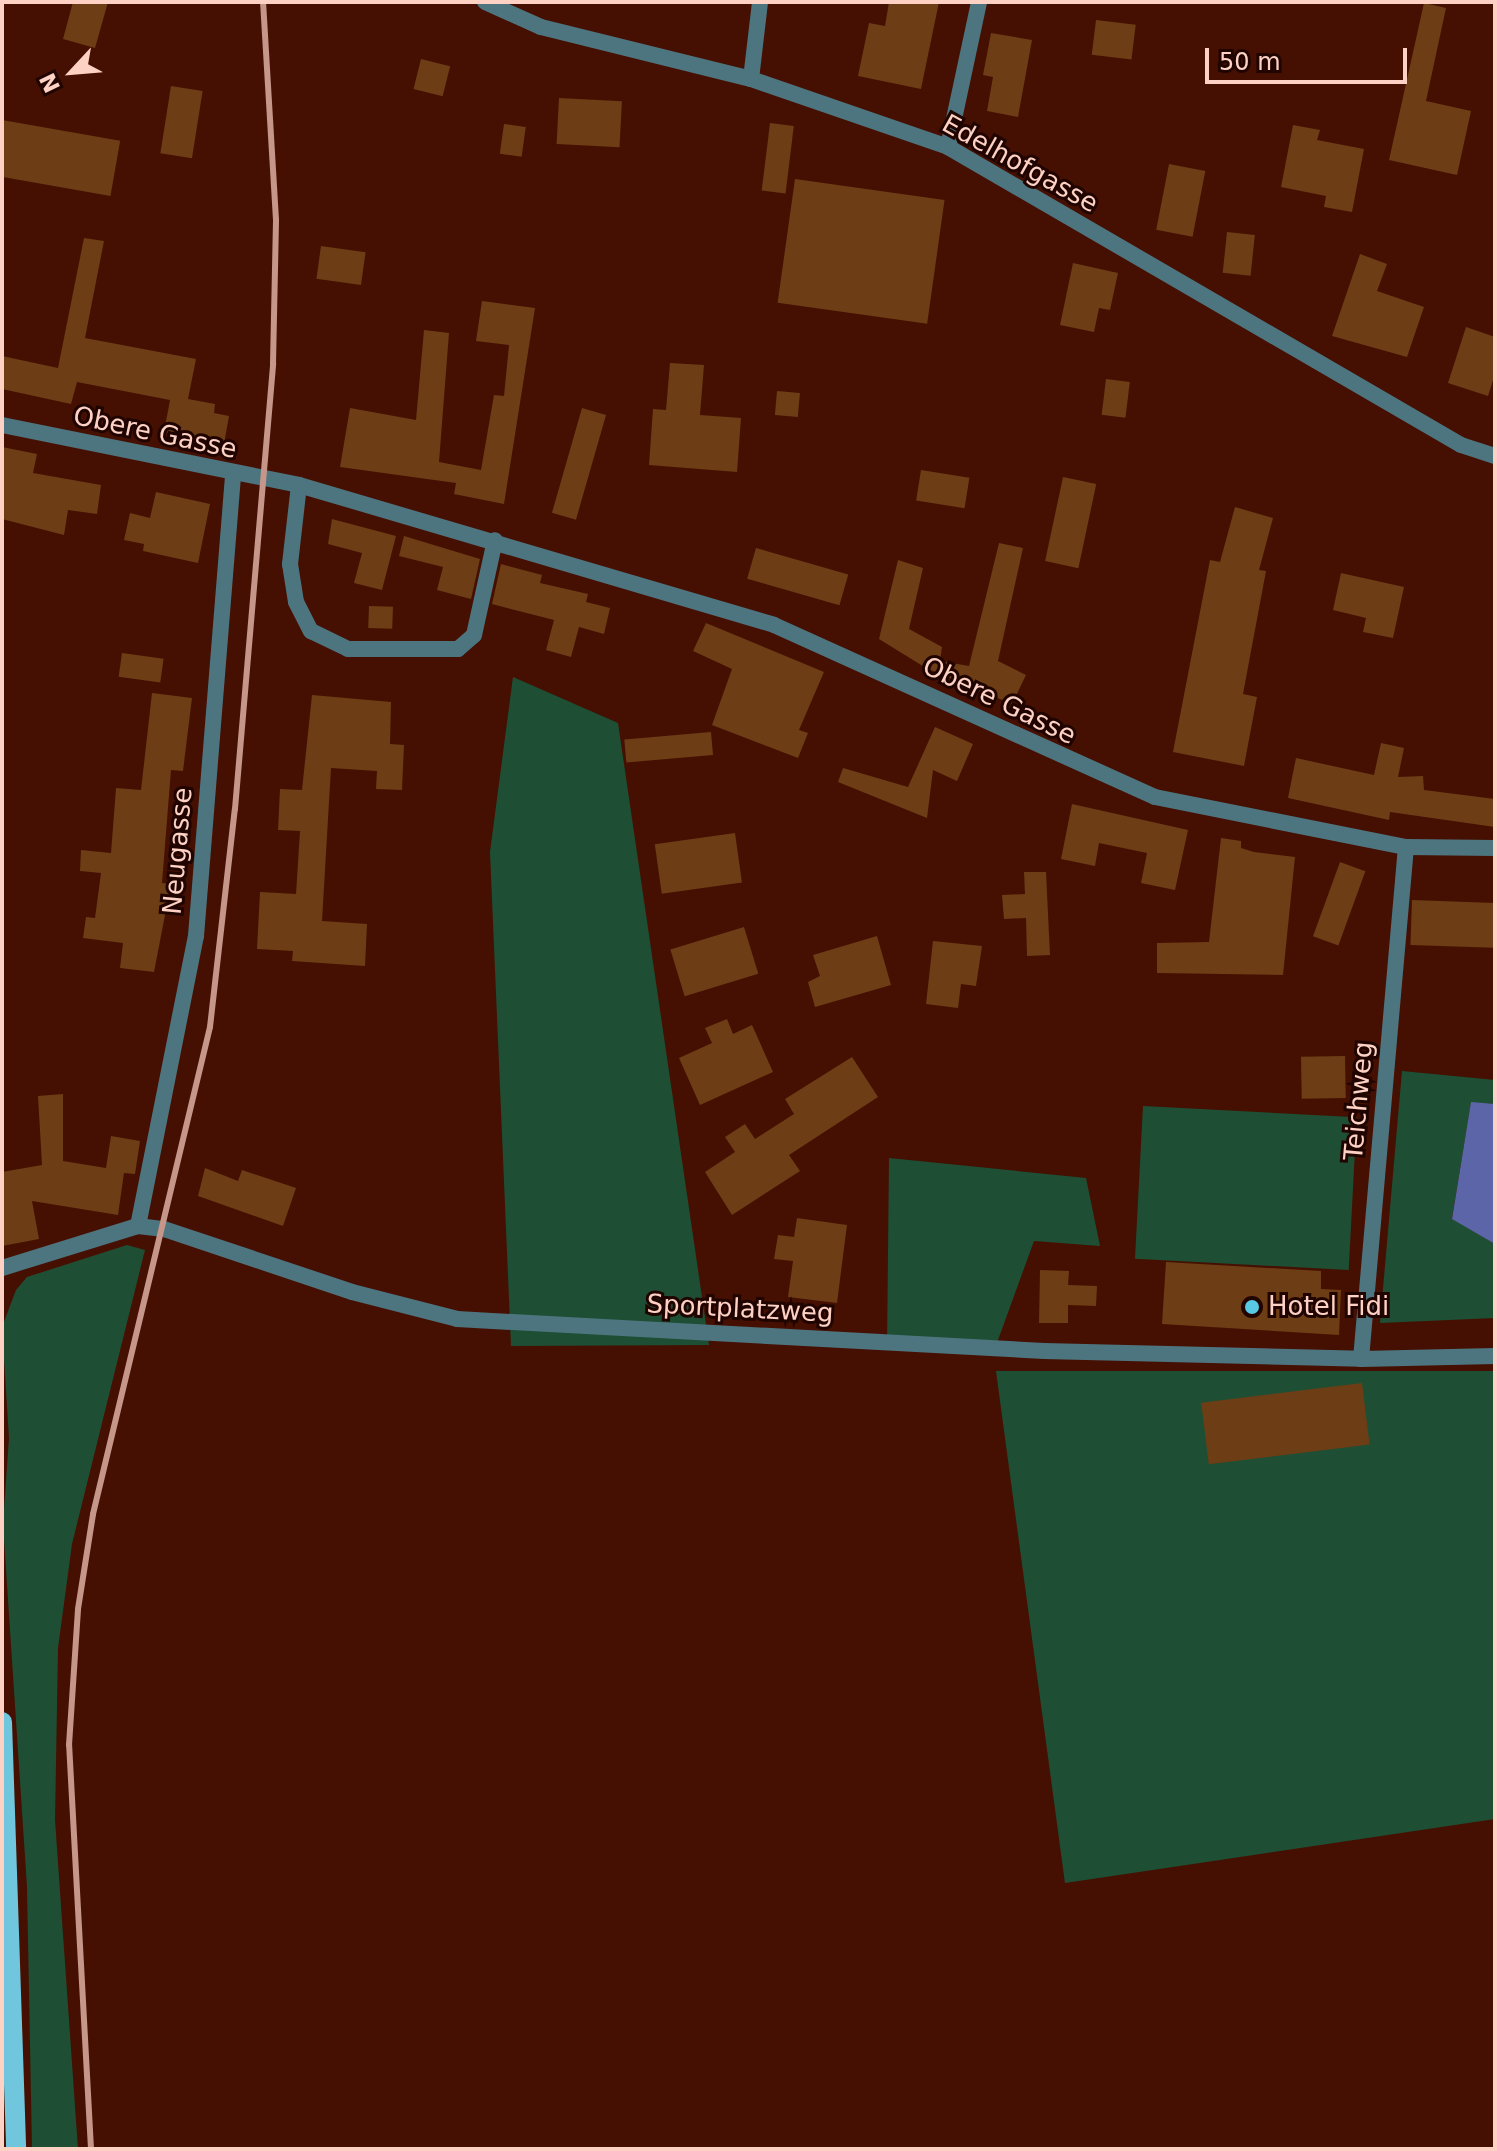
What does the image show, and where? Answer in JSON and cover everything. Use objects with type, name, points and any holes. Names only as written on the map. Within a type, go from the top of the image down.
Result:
[{"type":"main road","points":[[2,1722],[16,2149]]},
{"type":"street","name":"Edelhofgasse","points":[[485,2],[541,27],[751,79],[948,147],[1461,445],[1495,456]]},
{"type":"street","points":[[751,79],[760,2]]},
{"type":"street","points":[[948,147],[979,2]]},
{"type":"street","name":"Obere Gasse","points":[[2,425],[233,475],[299,485],[495,540],[774,625],[1155,797],[1406,847],[1495,848]]},
{"type":"street","name":"Neugasse","points":[[138,1226],[196,936],[233,475]]},
{"type":"street","points":[[299,485],[290,564],[296,602],[311,631],[348,649],[458,649],[474,635],[495,540]]},
{"type":"street","name":"Teichweg","points":[[1361,1359],[1406,847]]},
{"type":"street","name":"Sportplatzweg","points":[[2,1268],[138,1226],[164,1229],[352,1292],[457,1319],[1044,1351],[1361,1359],[1495,1356]]},
{"type":"green space","points":[[513,677],[618,723],[709,1345],[511,1346],[490,852]]},
{"type":"green space","points":[[1402,1071],[1495,1080],[1495,1104],[1471,1103],[1452,1218],[1495,1244],[1495,1318],[1380,1323]]},
{"type":"green space","points":[[1143,1106],[1357,1117],[1349,1270],[1135,1259]]},
{"type":"green space","points":[[889,1158],[1086,1178],[1100,1246],[1034,1241],[994,1351],[887,1349]]},
{"type":"green space","points":[[127,1245],[145,1250],[72,1544],[58,1648],[55,1820],[78,2149],[32,2149],[27,1887],[3,1524],[9,1438],[2,1327],[16,1290],[27,1277]]},
{"type":"green space","points":[[996,1371],[1495,1371],[1495,1819],[1065,1883]]},
{"type":"water","points":[[1471,1102],[1495,1104],[1495,1244],[1452,1219]]},
{"type":"building","points":[[73,2],[108,2],[95,48],[63,39]]},
{"type":"building","points":[[889,2],[939,2],[921,89],[858,76],[869,23],[885,26]]},
{"type":"building","points":[[1424,3],[1446,8],[1426,101],[1471,111],[1457,175],[1389,160]]},
{"type":"building","points":[[1096,20],[1136,25],[1131,60],[1092,55]]},
{"type":"building","points":[[991,33],[1032,40],[1018,117],[987,111],[993,77],[983,75]]},
{"type":"building","points":[[421,59],[450,66],[443,96],[414,89]]},
{"type":"building","points":[[171,86],[203,91],[192,158],[160,153]]},
{"type":"building","points":[[559,98],[622,101],[620,147],[557,144]]},
{"type":"building","points":[[2,120],[120,141],[110,196],[2,177]]},
{"type":"building","points":[[770,123],[794,126],[786,193],[762,190]]},
{"type":"building","points":[[504,124],[526,127],[522,157],[500,154]]},
{"type":"building","points":[[1293,125],[1320,130],[1317,140],[1364,149],[1352,212],[1324,207],[1326,196],[1281,187]]},
{"type":"building","points":[[1169,164],[1205,171],[1193,237],[1156,230]]},
{"type":"building","points":[[795,179],[945,200],[927,324],[778,303]]},
{"type":"building","points":[[1227,232],[1255,235],[1251,276],[1223,273]]},
{"type":"building","points":[[84,238],[104,241],[85,338],[196,359],[188,399],[215,404],[214,413],[229,416],[224,444],[164,432],[170,400],[77,382],[71,404],[2,389],[2,356],[58,368]]},
{"type":"building","points":[[321,246],[366,252],[361,285],[316,279]]},
{"type":"building","points":[[1360,254],[1387,264],[1377,291],[1424,307],[1407,357],[1332,336]]},
{"type":"building","points":[[1073,263],[1118,273],[1110,310],[1099,308],[1094,332],[1060,325]]},
{"type":"building","points":[[482,301],[535,308],[504,504],[454,494],[456,483],[340,467],[350,408],[416,420],[424,330],[449,333],[439,462],[481,470],[494,395],[504,396],[509,345],[476,341]]},
{"type":"building","points":[[1466,327],[1495,337],[1495,374],[1488,396],[1448,383]]},
{"type":"building","points":[[670,363],[704,365],[700,415],[741,418],[737,472],[649,465],[653,409],[666,410]]},
{"type":"building","points":[[1106,379],[1130,382],[1125,418],[1102,415]]},
{"type":"building","points":[[777,391],[800,393],[798,417],[775,415]]},
{"type":"building","points":[[582,408],[606,415],[576,520],[552,513]]},
{"type":"building","points":[[2,447],[37,454],[33,473],[101,485],[97,514],[68,510],[64,535],[2,519]]},
{"type":"building","points":[[921,470],[969,478],[965,508],[916,501]]},
{"type":"building","points":[[1063,477],[1096,484],[1078,568],[1045,561]]},
{"type":"building","points":[[156,492],[210,504],[198,563],[143,551],[144,544],[124,540],[130,513],[150,518]]},
{"type":"building","points":[[1235,507],[1273,518],[1259,570],[1266,571],[1243,694],[1257,697],[1244,766],[1173,752],[1210,560],[1220,562]]},
{"type":"building","points":[[332,519],[396,536],[382,590],[354,583],[362,553],[328,544]]},
{"type":"building","points":[[404,536],[480,559],[471,599],[437,590],[443,567],[399,556]]},
{"type":"building","points":[[999,543],[1023,548],[998,661],[1026,675],[1012,704],[926,668],[879,639],[898,560],[923,568],[909,629],[942,647],[940,661],[969,666]]},
{"type":"building","points":[[756,548],[848,574],[839,605],[747,579]]},
{"type":"building","points":[[501,564],[542,575],[540,583],[588,594],[586,602],[610,608],[604,634],[579,627],[571,657],[546,650],[554,620],[492,604]]},
{"type":"building","points":[[1341,573],[1404,587],[1393,638],[1363,632],[1366,618],[1333,610]]},
{"type":"building","points":[[369,606],[393,607],[392,629],[368,628]]},
{"type":"building","points":[[706,623],[824,672],[799,730],[808,733],[798,758],[712,725],[732,669],[693,651]]},
{"type":"building","points":[[122,653],[164,659],[160,683],[119,677]]},
{"type":"building","points":[[152,693],[192,698],[183,771],[171,770],[162,883],[171,884],[154,972],[120,968],[123,943],[83,938],[86,917],[95,918],[101,873],[80,871],[81,850],[111,853],[116,788],[141,790]]},
{"type":"building","points":[[312,695],[391,702],[390,744],[404,745],[402,790],[376,789],[377,771],[331,768],[322,921],[367,924],[365,966],[292,961],[293,951],[257,949],[260,892],[296,894],[300,831],[278,830],[280,789],[302,790]]},
{"type":"building","points":[[935,727],[973,744],[957,781],[933,770],[927,818],[838,782],[843,768],[908,787]]},
{"type":"building","points":[[711,732],[713,755],[626,762],[624,740]]},
{"type":"building","points":[[1381,743],[1404,748],[1398,777],[1423,776],[1424,790],[1495,799],[1495,827],[1390,812],[1389,820],[1288,798],[1296,758],[1374,775]]},
{"type":"building","points":[[1072,804],[1188,830],[1175,890],[1141,883],[1147,853],[1099,843],[1095,866],[1061,859]]},
{"type":"building","points":[[735,833],[742,883],[662,894],[655,844]]},
{"type":"building","points":[[1221,838],[1241,841],[1241,848],[1254,852],[1295,857],[1283,975],[1157,973],[1157,943],[1209,942]]},
{"type":"building","points":[[1340,862],[1365,871],[1338,945],[1313,936]]},
{"type":"building","points":[[1024,872],[1046,872],[1050,955],[1027,956],[1026,918],[1004,919],[1002,895],[1025,894]]},
{"type":"building","points":[[1412,900],[1495,903],[1493,948],[1410,945]]},
{"type":"building","points":[[744,927],[758,974],[685,996],[670,950]]},
{"type":"building","points":[[877,936],[891,985],[815,1007],[808,982],[820,976],[813,955]]},
{"type":"building","points":[[933,941],[982,946],[976,986],[961,984],[958,1008],[926,1004]]},
{"type":"building","points":[[727,1019],[733,1034],[752,1025],[773,1072],[700,1105],[679,1058],[712,1043],[705,1028]]},
{"type":"building","points":[[1345,1056],[1346,1098],[1302,1099],[1301,1057]]},
{"type":"building","points":[[852,1057],[878,1097],[789,1155],[800,1171],[732,1215],[705,1172],[735,1152],[725,1137],[745,1124],[755,1139],[794,1114],[785,1099]]},
{"type":"building","points":[[63,1094],[63,1161],[106,1168],[111,1136],[140,1141],[135,1174],[124,1173],[118,1215],[32,1201],[39,1239],[2,1246],[2,1172],[42,1165],[38,1096]]},
{"type":"building","points":[[205,1168],[238,1181],[242,1170],[296,1188],[283,1226],[198,1196]]},
{"type":"building","points":[[797,1218],[847,1225],[837,1303],[788,1297],[793,1261],[774,1259],[778,1235],[794,1237]]},
{"type":"building","name":"Hotel Fidi","points":[[1166,1262],[1321,1271],[1321,1289],[1341,1290],[1339,1335],[1162,1324]]},
{"type":"building","points":[[1040,1270],[1069,1271],[1068,1285],[1097,1286],[1096,1306],[1068,1305],[1068,1323],[1039,1323]]},
{"type":"building","points":[[1362,1383],[1370,1445],[1209,1464],[1201,1403]]},
{"type":"railway","points":[[91,2149],[69,1745],[78,1609],[93,1514],[210,1027],[235,809],[273,364],[276,220],[263,2]]},
{"type":"place","name":"Hotel Fidi","points":[[1252,1307]]}]
